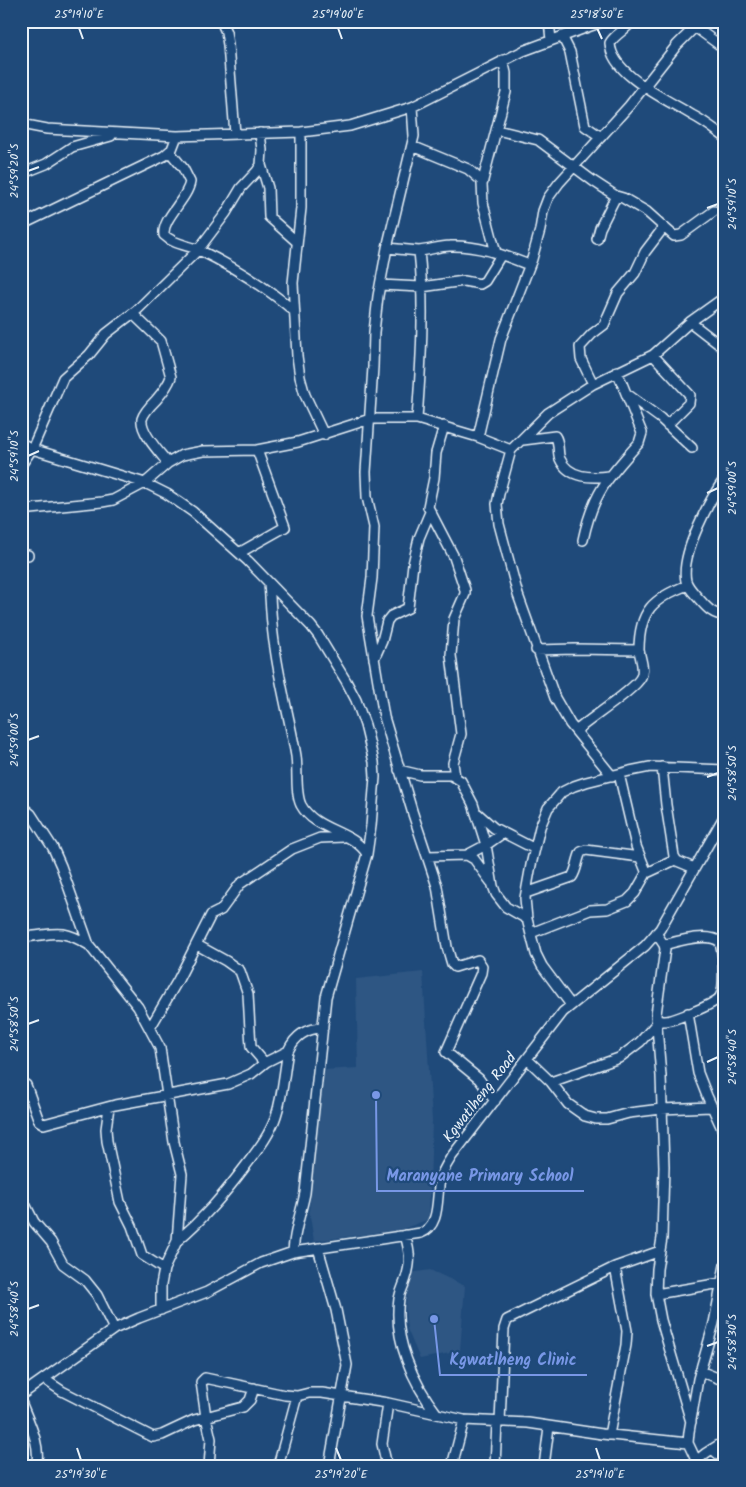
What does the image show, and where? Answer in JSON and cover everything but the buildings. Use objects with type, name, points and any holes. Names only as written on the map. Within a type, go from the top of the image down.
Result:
[{"type":"street","points":[[221,21],[226,32],[228,45],[235,134]]},
{"type":"street","points":[[550,21],[551,40]]},
{"type":"street","points":[[21,124],[47,129],[177,136],[301,132],[350,126],[412,107],[503,60],[604,21]]},
{"type":"street","points":[[632,21],[627,28],[612,38],[610,46],[627,74],[702,120],[725,137]]},
{"type":"street","points":[[478,437],[501,339],[529,266],[548,198],[559,183],[629,106],[677,45],[698,24],[725,49]]},
{"type":"street","points":[[562,36],[570,52],[585,126],[601,137]]},
{"type":"street","points":[[380,285],[421,287],[464,281],[483,283],[498,254],[484,203],[483,182],[506,92],[506,72],[503,60]]},
{"type":"street","points":[[412,107],[414,136],[387,248],[374,332],[366,472],[367,498],[374,527],[372,578],[367,616],[384,718],[437,886],[447,947],[453,966],[478,960],[482,966],[481,973],[446,1052],[479,1079],[495,1101]]},
{"type":"street","points":[[497,130],[538,140],[574,168],[616,196],[647,212],[674,236],[678,236],[714,211]]},
{"type":"street","points":[[301,132],[302,192],[293,283],[294,311],[300,377],[305,395],[324,435]]},
{"type":"street","points":[[260,133],[261,165],[268,188],[269,217],[297,242]]},
{"type":"street","points":[[21,174],[46,164],[64,151],[81,143],[104,137],[131,134]]},
{"type":"street","points":[[21,225],[170,152],[177,136]]},
{"type":"street","points":[[412,146],[468,169],[483,182]]},
{"type":"street","points":[[170,152],[183,168],[190,182],[163,228],[164,234],[170,241],[198,250],[250,279],[294,311]]},
{"type":"street","points":[[21,466],[32,449],[63,378],[89,355],[106,334],[133,314],[198,250],[226,214],[241,188],[261,165]]},
{"type":"street","points":[[598,240],[600,228],[616,196]]},
{"type":"street","points":[[593,384],[581,359],[580,348],[592,334],[604,325],[614,300],[635,273],[645,252],[664,227]]},
{"type":"street","points":[[387,248],[419,251],[449,246],[476,247],[529,266]]},
{"type":"street","points":[[417,419],[421,366],[419,251]]},
{"type":"street","points":[[647,872],[640,857],[616,775],[576,731],[555,698],[536,650],[518,594],[498,515],[499,494],[511,450],[548,413],[593,384],[653,354],[690,322],[725,297]]},
{"type":"street","points":[[133,314],[161,341],[171,377],[165,389],[147,410],[142,419],[148,436],[168,463]]},
{"type":"street","points":[[690,322],[725,349]]},
{"type":"street","points":[[653,354],[690,395],[689,403],[667,425]]},
{"type":"street","points":[[583,540],[592,504],[609,476],[639,443],[641,438],[642,433],[617,371]]},
{"type":"street","points":[[627,394],[667,425],[692,448]]},
{"type":"street","points":[[21,510],[112,500],[145,484],[168,463],[182,455],[203,451],[257,450],[324,435],[370,419],[417,419],[478,437],[511,450]]},
{"type":"street","points":[[444,426],[436,452],[434,478],[428,502],[430,512],[454,557],[465,594],[454,619],[451,655],[461,734],[453,763],[455,777]]},
{"type":"street","points":[[523,440],[555,436],[558,442],[560,458],[576,475],[592,478],[609,476]]},
{"type":"street","points":[[21,443],[32,449],[145,484],[167,494],[192,512],[239,553],[318,635],[346,680],[365,725],[374,762],[375,777],[371,826],[367,854],[328,990],[304,1193],[294,1235],[293,1252]]},
{"type":"street","points":[[239,553],[285,527],[257,450]]},
{"type":"street","points":[[725,478],[713,494],[689,548],[686,574],[688,585],[706,607],[714,614],[725,616]]},
{"type":"street","points":[[374,660],[382,641],[387,621],[391,616],[408,608],[418,538],[430,512]]},
{"type":"street","points":[[269,584],[275,649],[297,762],[298,798],[306,812],[318,822],[361,845],[367,854]]},
{"type":"street","points":[[576,731],[641,678],[640,650],[645,615],[648,610],[668,594],[688,585]]},
{"type":"street","points":[[536,650],[640,650]]},
{"type":"street","points":[[571,1005],[542,966],[536,954],[527,919],[526,893],[540,827],[548,808],[562,792],[574,786],[650,767],[725,770]]},
{"type":"street","points":[[662,767],[675,860]]},
{"type":"street","points":[[400,770],[420,775],[448,775],[455,777],[464,784],[486,845],[493,886]]},
{"type":"street","points":[[21,806],[31,814],[53,848],[90,945],[138,1007],[160,1048],[174,1142],[182,1174],[177,1241],[164,1269],[161,1285],[161,1310]]},
{"type":"street","points":[[475,812],[494,828],[535,849]]},
{"type":"street","name":"Kgwatlheng Road","points":[[21,1395],[114,1330],[208,1292],[261,1263],[293,1252],[425,1231],[433,1224],[440,1178],[444,1168],[558,1018],[571,1005],[645,946],[656,933],[725,816]]},
{"type":"street","points":[[427,856],[467,855],[503,833]]},
{"type":"street","points":[[150,1028],[197,945],[211,915],[221,910],[240,884],[282,855],[306,843],[325,838],[347,837]]},
{"type":"street","points":[[526,893],[572,877],[581,852],[586,850],[640,857]]},
{"type":"street","points":[[467,855],[477,863],[493,886],[501,903],[527,919]]},
{"type":"street","points":[[531,933],[590,910],[607,909],[627,902],[635,893],[647,872],[675,860],[694,868]]},
{"type":"street","points":[[21,935],[31,937],[57,933],[75,937],[90,945]]},
{"type":"street","points":[[656,933],[664,945],[656,1022],[661,1076],[664,1167],[663,1220],[656,1269],[656,1294],[661,1320],[691,1422]]},
{"type":"street","points":[[551,1082],[619,1058],[640,1042],[656,1022],[688,1013],[711,1004],[719,998],[722,992],[724,958],[720,942],[714,938],[682,940],[664,945]]},
{"type":"street","points":[[197,945],[240,971],[248,994],[251,1047],[266,1062]]},
{"type":"street","points":[[719,998],[725,1008]]},
{"type":"street","points":[[688,1013],[698,1072],[711,1107],[725,1135]]},
{"type":"street","points":[[177,1241],[206,1215],[228,1190],[271,1128],[278,1109],[288,1051],[296,1038],[307,1030],[324,1028]]},
{"type":"street","points":[[26,1084],[39,1121],[44,1124],[167,1094],[228,1084],[252,1074],[266,1062],[288,1051]]},
{"type":"street","points":[[527,1059],[551,1082],[568,1104],[575,1110],[596,1119],[662,1109],[711,1107]]},
{"type":"street","points":[[109,1107],[106,1129],[107,1141],[120,1202],[132,1226],[142,1256],[164,1269]]},
{"type":"street","points":[[21,1196],[34,1222],[51,1242],[63,1264],[85,1280],[97,1295],[114,1330]]},
{"type":"street","points":[[405,1235],[410,1253],[410,1264],[399,1298],[402,1343],[407,1362],[416,1382],[437,1414]]},
{"type":"street","points":[[318,1248],[329,1284],[347,1365],[329,1466]]},
{"type":"street","points":[[495,1466],[504,1329],[508,1320],[615,1267],[660,1251]]},
{"type":"street","points":[[609,1435],[626,1338],[622,1298],[615,1267]]},
{"type":"street","points":[[724,1270],[720,1282],[714,1323],[700,1371],[691,1422],[688,1443],[693,1463],[725,1442]]},
{"type":"street","points":[[656,1294],[720,1282]]},
{"type":"street","points":[[700,1371],[725,1381]]},
{"type":"street","points":[[44,1379],[62,1391],[153,1437],[162,1435],[194,1420],[243,1407],[250,1400],[254,1388]]},
{"type":"street","points":[[209,1466],[211,1439],[201,1382],[202,1380],[214,1379],[274,1393],[297,1396],[322,1393],[388,1403],[464,1420],[528,1423],[609,1435],[688,1443]]},
{"type":"street","points":[[278,1466],[297,1396]]},
{"type":"street","points":[[21,1402],[36,1443],[38,1458],[36,1466]]},
{"type":"street","points":[[387,1466],[382,1444],[388,1403]]},
{"type":"street","points":[[452,1466],[464,1420]]},
{"type":"street","points":[[544,1466],[548,1427]]},
{"type":"street","points":[[712,1449],[725,1460]]},
{"type":"shaded area","points":[[423,972],[432,1120],[429,1219],[400,1230],[314,1241],[309,1210],[324,1070],[358,1068],[356,979]]},
{"type":"shaded area","points":[[430,1270],[465,1286],[460,1351],[420,1359],[407,1329],[405,1309],[410,1273]]},
{"type":"place","name":"Maranyane Primary School","points":[[376,1095]]},
{"type":"place","name":"Kgwatlheng Clinic","points":[[434,1319]]}]
